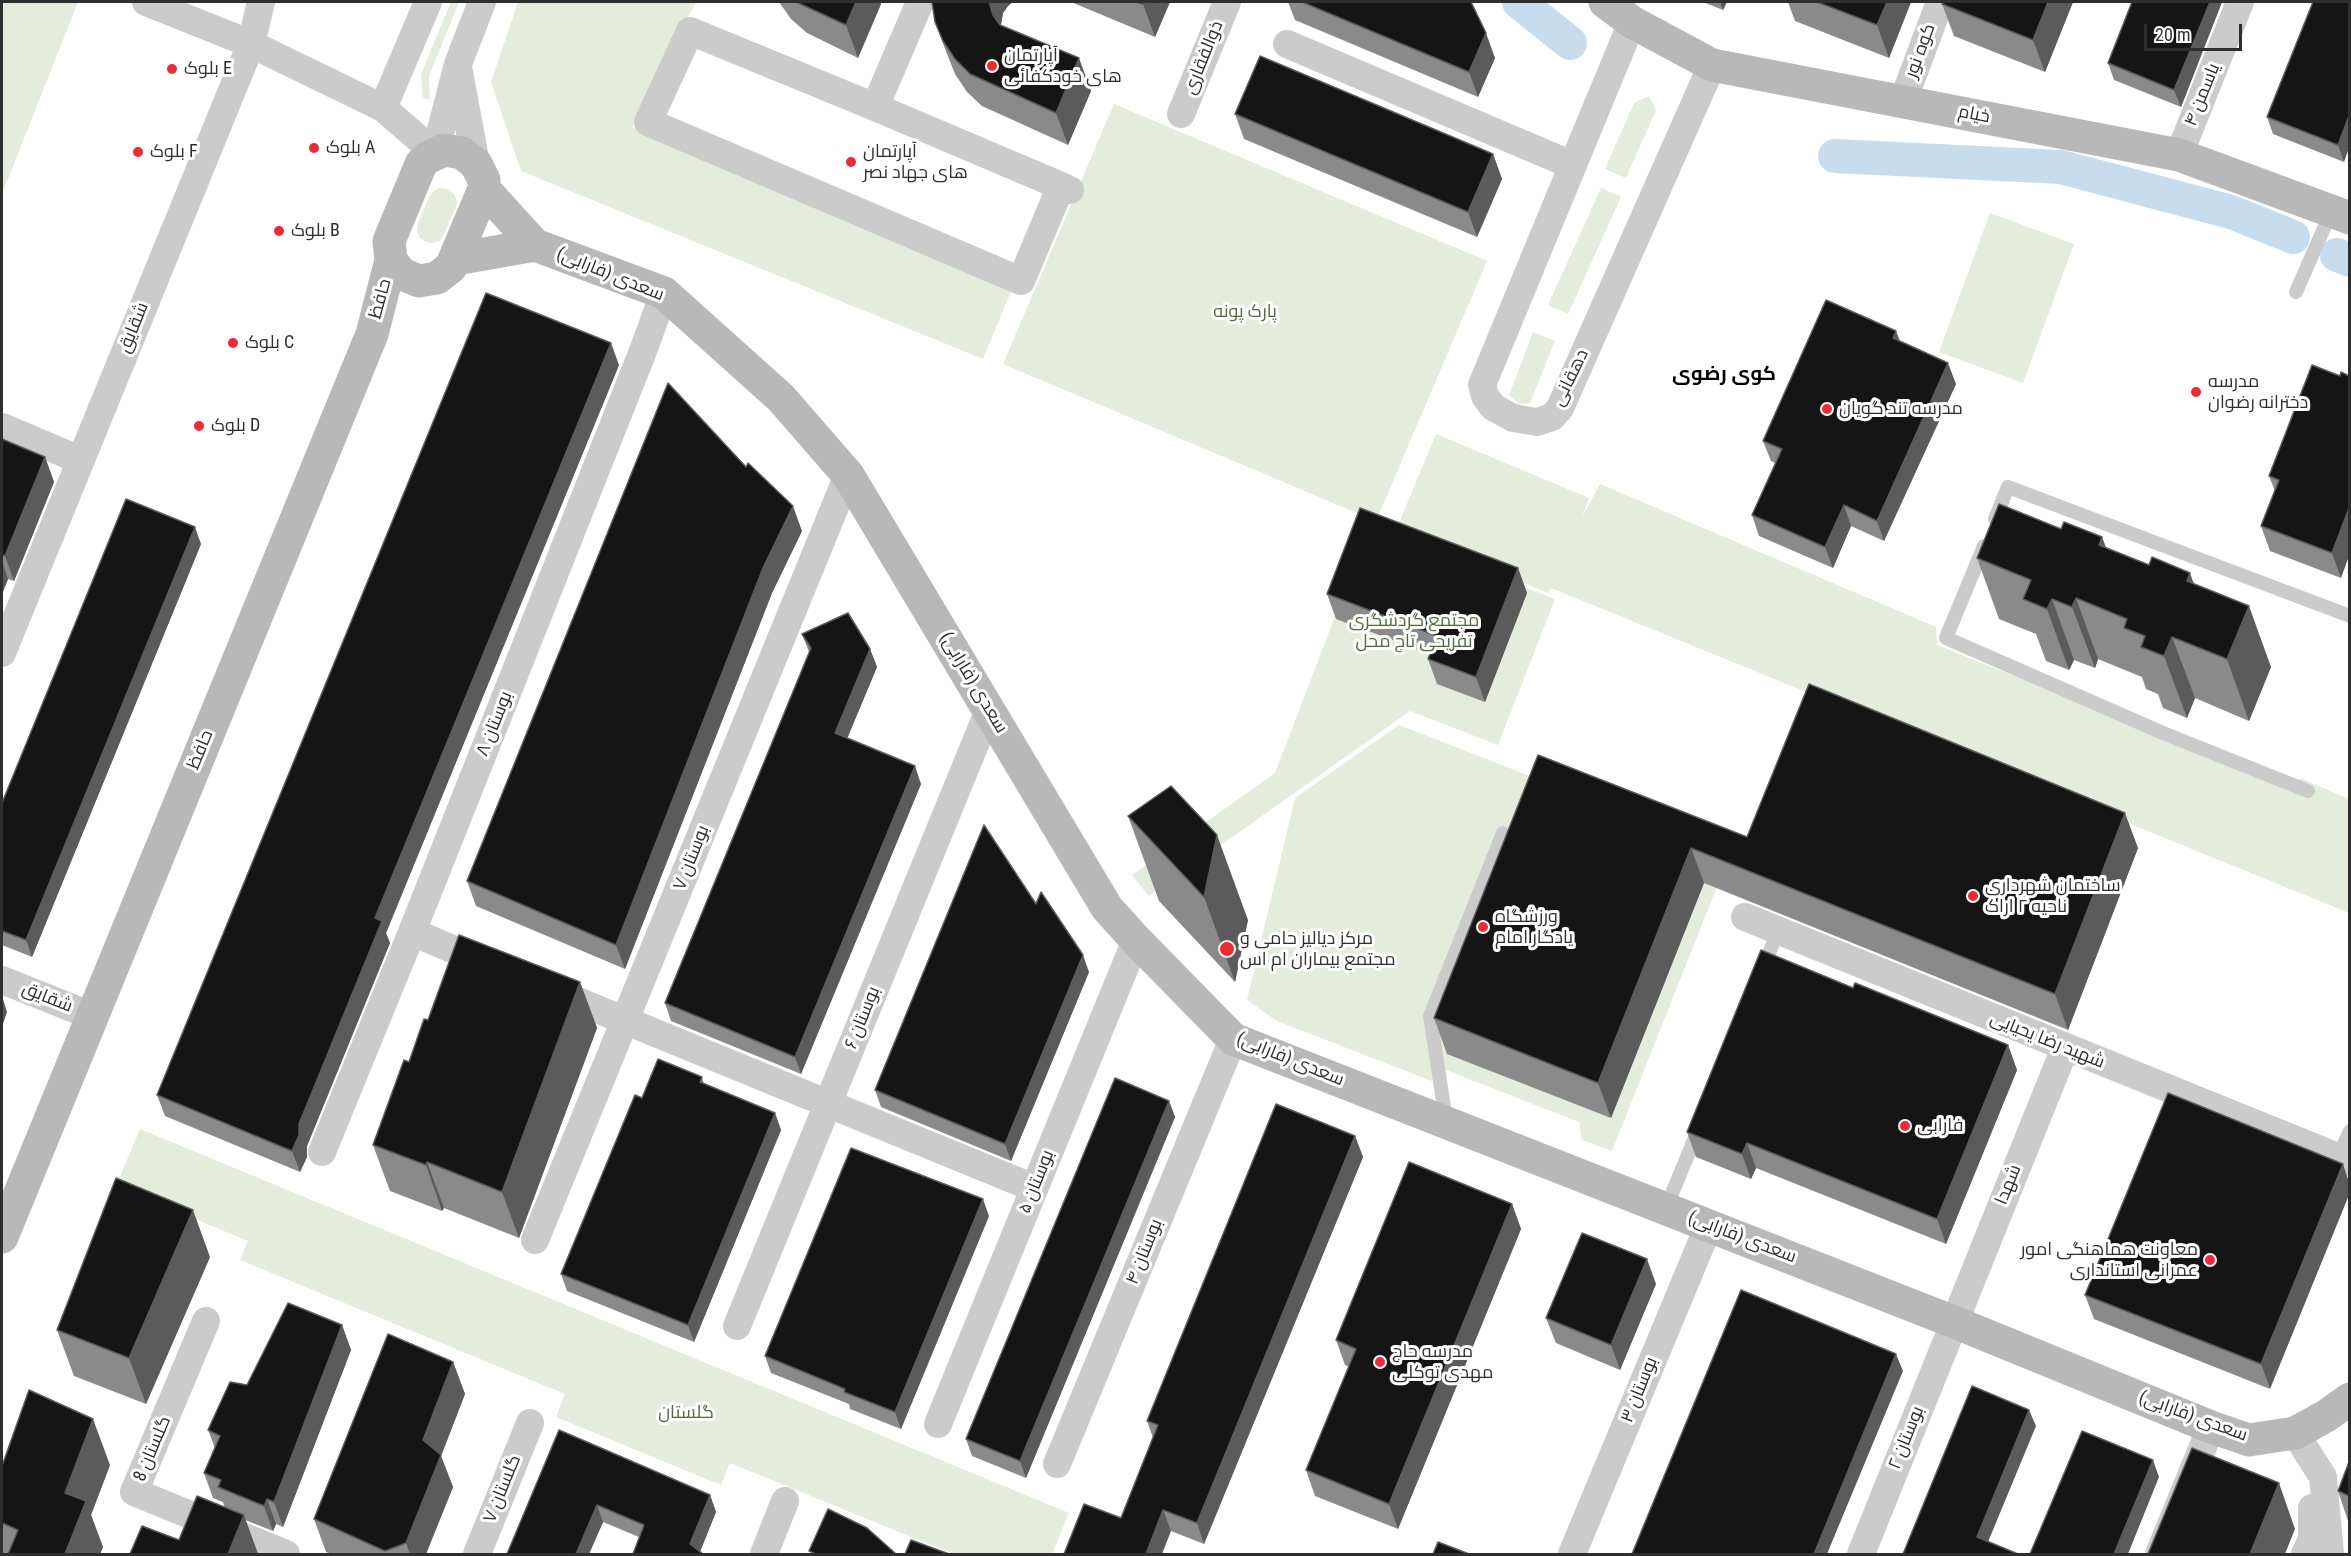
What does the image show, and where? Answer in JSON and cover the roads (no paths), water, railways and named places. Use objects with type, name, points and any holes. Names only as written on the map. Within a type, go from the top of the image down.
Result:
[{"type":"street","points":[[146,2],[251,44],[383,108],[435,153]]},
{"type":"street","name":"شقایق","points":[[2,653],[251,44],[261,2]]},
{"type":"street","points":[[383,108],[428,2]]},
{"type":"street","points":[[435,153],[458,64],[482,2]]},
{"type":"street","points":[[875,107],[920,2]]},
{"type":"street","name":"ذوالفقاری","points":[[1181,114],[1227,2]]},
{"type":"street","name":"خیام","points":[[1605,2],[1632,22],[1712,65],[2179,155],[2341,214]]},
{"type":"street","name":"کوه نور","points":[[1903,101],[1940,2]]},
{"type":"street","name":"یاسمن ۴","points":[[2179,155],[2240,2]]},
{"type":"street","name":"دهقانی","points":[[1632,22],[1482,385],[1485,396],[1493,407],[1513,418],[1538,422],[1552,417],[1560,408],[1712,65]]},
{"type":"street","points":[[690,31],[875,107],[1066,188],[1021,281],[648,122],[690,31]]},
{"type":"street","points":[[1287,44],[1572,165]]},
{"type":"street","points":[[372,334],[428,281],[445,274],[456,259],[480,176],[458,64]]},
{"type":"street","points":[[435,153],[444,150],[462,153],[536,245],[456,259]]},
{"type":"street","name":"حافظ","points":[[2,1237],[372,334],[391,260],[389,250],[391,233],[417,172],[427,158],[435,153]]},
{"type":"street","name":"سعدی (فارابی)","points":[[536,245],[664,293],[781,398],[848,475],[1107,908],[1233,1039],[1954,1322],[2211,1427],[2249,1440],[2295,1433],[2326,1416],[2349,1399]]},
{"type":"street","points":[[391,260],[402,274],[419,281],[428,281]]},
{"type":"street","name":"بوستان ۸","points":[[322,1152],[412,932],[664,293]]},
{"type":"street","points":[[2,428],[81,460]]},
{"type":"street","name":"بوستان ۷","points":[[535,1240],[848,475]]},
{"type":"street","name":"بوستان ۶","points":[[737,1326],[989,710]]},
{"type":"street","name":"شهید رضا یحیایی","points":[[1745,917],[2344,1159]]},
{"type":"street","points":[[412,932],[1034,1188]]},
{"type":"street","name":"بوستان ۵","points":[[938,1424],[1136,940]]},
{"type":"street","name":"شقایق","points":[[2,980],[92,1016]]},
{"type":"street","name":"بوستان ۴","points":[[1057,1464],[1233,1039]]},
{"type":"street","name":"شهدا","points":[[1954,1322],[2065,1048]]},
{"type":"street","name":"بوستان ۳","points":[[1572,1554],[1708,1225]]},
{"type":"street","name":"گلستان 8","points":[[206,1321],[134,1492],[286,1554]]},
{"type":"street","name":"بوستان ۲","points":[[1861,1554],[1954,1322]]},
{"type":"street","name":"گلستان ۷","points":[[477,1554],[530,1423]]},
{"type":"street","points":[[2159,1554],[2211,1427]]},
{"type":"street","points":[[2295,1433],[2323,1477],[2330,1554]]},
{"type":"street","points":[[2305,1554],[2312,1539],[2312,1460]]},
{"type":"street","points":[[764,1554],[785,1501]]},
{"type":"lane","points":[[2295,292],[2341,214]]},
{"type":"lane","points":[[2308,791],[2163,733],[1946,638],[2008,487],[2349,616]]},
{"type":"lane","points":[[1446,1122],[1430,1016],[1503,833]]},
{"type":"lane","points":[[1756,986],[1778,931]]},
{"type":"lane","points":[[1666,1208],[1702,1119]]},
{"type":"lane","points":[[2344,1159],[2349,1131]]},
{"type":"waterway","points":[[1519,2],[1570,43]]},
{"type":"waterway","points":[[1835,156],[2061,167],[2231,212],[2293,237]]},
{"type":"waterway","points":[[2337,255],[2350,260]]},
{"type":"place","name":"آپارتمان های خودکفائی","points":[[992,66]]},
{"type":"place","name":"بلوک E","points":[[172,69]]},
{"type":"place","name":"بلوک A","points":[[314,148]]},
{"type":"place","name":"بلوک F","points":[[138,152]]},
{"type":"place","name":"آپارتمان های جهاد نصر","points":[[851,162]]},
{"type":"place","name":"بلوک B","points":[[279,231]]},
{"type":"place","name":"بلوک C","points":[[233,343]]},
{"type":"place","name":"مدرسه دخترانه رضوان","points":[[2196,392]]},
{"type":"place","name":"مدرسه تند گویان","points":[[1827,409]]},
{"type":"place","name":"بلوک D","points":[[199,426]]},
{"type":"place","name":"ساختمان شهرداری ناحیه ۲ اراک","points":[[1973,896]]},
{"type":"place","name":"ورزشگاه یادگار امام","points":[[1483,927]]},
{"type":"place","name":"مرکز دیالیز حامی و مجتمع بیماران ام اس","points":[[1227,949]]},
{"type":"place","name":"فارابی","points":[[1905,1126]]},
{"type":"place","name":"معاونت هماهنگی امور عمرانی استانداری","points":[[2210,1260]]},
{"type":"place","name":"مدرسه حاج مهدی توکلی","points":[[1380,1362]]},
{"type":"district","name":"کوی رضوی","points":[[1724,375]]},
{"type":"park label","name":"پارک پونه","points":[[1245,312]]},
{"type":"park label","name":"مجتمع گردشگری تفریحی تاج محل","points":[[1414,631]]},
{"type":"park label","name":"گلستان","points":[[686,1413]]}]
